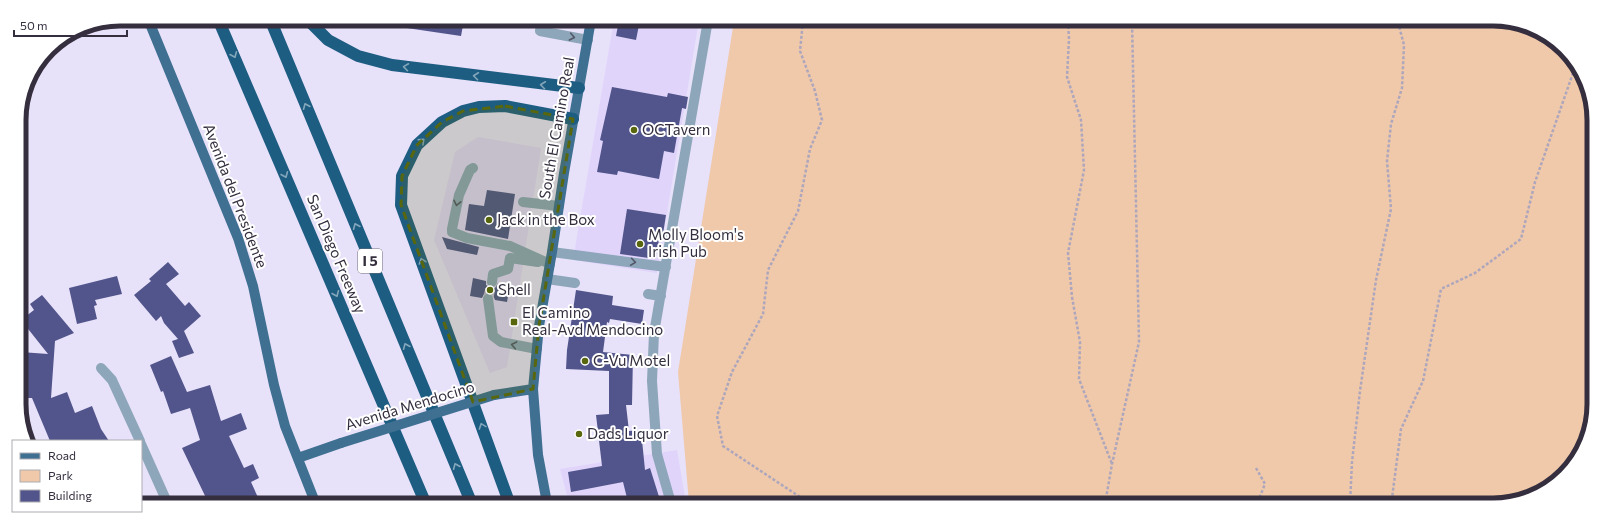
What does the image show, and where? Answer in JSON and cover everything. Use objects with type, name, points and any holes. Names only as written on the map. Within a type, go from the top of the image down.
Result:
[{"type":"highway","name":"San Diego Freeway","points":[[221,26],[423,498]]},
{"type":"highway","name":"San Diego Freeway","points":[[273,26],[469,498]]},
{"type":"highway","points":[[313,26],[328,40],[358,56],[392,65],[579,88]]},
{"type":"highway","points":[[508,498],[401,205],[402,176],[417,145],[442,122],[462,111],[479,107],[505,106],[573,119]]},
{"type":"highway","points":[[406,458],[418,498]]},
{"type":"main road","name":"Avenida del Presidente","points":[[151,26],[238,238],[253,286],[274,385],[285,426],[313,498]]},
{"type":"main road","name":"South El Camino Real","points":[[546,498],[538,455],[532,389],[539,326],[573,119],[590,26]]},
{"type":"main road","name":"Avenida Mendocino","points":[[298,458],[494,395],[532,389]]},
{"type":"street","points":[[541,26],[540,31],[588,40]]},
{"type":"street","points":[[670,498],[657,454],[652,381],[654,333],[707,26]]},
{"type":"street","points":[[473,168],[470,170],[459,195],[452,232],[467,238],[510,246],[550,264]]},
{"type":"street","points":[[523,202],[559,206]]},
{"type":"street","points":[[552,252],[666,267]]},
{"type":"street","points":[[492,282],[493,274],[508,269],[510,258],[550,264]]},
{"type":"street","points":[[547,279],[575,283]]},
{"type":"street","points":[[648,294],[661,296]]},
{"type":"street","points":[[488,299],[493,336],[501,342],[536,349]]},
{"type":"street","points":[[101,368],[112,380],[140,440]]},
{"type":"street","points":[[142,446],[165,498]]},
{"type":"path","points":[[801,498],[723,446],[717,416],[732,372],[764,314],[768,270],[798,211],[810,149],[822,120],[815,91],[800,51],[802,26]]},
{"type":"path","points":[[1068,26],[1069,39],[1066,77],[1081,120],[1084,170],[1068,253],[1072,297],[1080,342],[1079,379],[1112,464]]},
{"type":"path","points":[[1106,498],[1112,464],[1140,342],[1132,26]]},
{"type":"path","points":[[1350,498],[1352,462],[1360,391],[1376,280],[1391,208],[1387,161],[1391,124],[1402,88],[1404,45],[1399,26]]},
{"type":"path","points":[[1392,498],[1401,430],[1424,382],[1442,288],[1475,273],[1521,239],[1535,182],[1573,72]]},
{"type":"path","points":[[1256,468],[1265,484],[1260,498]]},
{"type":"highlighted area","points":[[505,106],[573,119],[539,326],[533,389],[473,402],[401,205],[402,176],[417,145],[442,122],[463,111]]},
{"type":"shaded area","points":[[613,26],[698,26],[657,273],[573,260]]},
{"type":"shaded area","points":[[478,137],[541,148],[507,367],[490,373],[434,240],[455,152]]},
{"type":"shaded area","points":[[677,450],[685,498],[568,498],[560,469]]},
{"type":"green space","points":[[733,26],[1493,26],[1517,29],[1529,33],[1555,49],[1571,68],[1582,90],[1587,114],[1586,416],[1580,440],[1564,466],[1555,475],[1540,485],[1523,493],[1499,498],[689,498],[678,372]]},
{"type":"building","points":[[400,26],[463,26],[461,36]]},
{"type":"building","points":[[618,26],[639,26],[636,40],[616,36]]},
{"type":"building","points":[[612,87],[667,97],[668,93],[688,97],[686,109],[682,108],[674,153],[664,151],[659,179],[618,171],[617,175],[597,172],[603,141],[600,140]]},
{"type":"building","name":"Jack in the Box","points":[[487,190],[515,194],[508,239],[465,230],[469,204],[484,206]]},
{"type":"building","name":"Molly Bloom's Irish Pub","points":[[627,209],[666,215],[663,234],[660,233],[656,259],[620,254]]},
{"type":"building","points":[[442,237],[479,247],[477,255],[447,249]]},
{"type":"building","points":[[168,262],[179,274],[166,284],[185,306],[189,302],[201,316],[184,331],[194,353],[179,358],[172,341],[178,339],[164,323],[161,316],[156,321],[134,295],[151,281],[149,279]]},
{"type":"building","points":[[117,276],[122,294],[95,300],[97,305],[94,306],[97,319],[77,324],[69,288]]},
{"type":"building","name":"Shell","points":[[473,278],[486,281],[486,285],[491,288],[495,288],[498,283],[510,285],[507,302],[495,300],[493,295],[490,293],[484,294],[482,298],[470,296]]},
{"type":"building","points":[[576,290],[613,296],[612,305],[644,310],[642,324],[610,319],[609,323],[607,322],[603,352],[633,355],[632,405],[626,405],[629,431],[641,430],[645,470],[650,468],[659,498],[627,498],[623,482],[571,492],[568,472],[602,466],[596,415],[609,414],[609,371],[566,369],[567,350]]},
{"type":"building","points":[[42,295],[74,333],[55,341],[51,398],[67,392],[75,413],[92,406],[101,429],[108,440],[50,440],[32,398],[26,398],[26,352],[48,354],[26,326],[26,316],[34,310],[30,304]]},
{"type":"building","points":[[171,356],[187,392],[210,385],[221,421],[241,413],[247,429],[229,436],[244,468],[253,464],[259,478],[251,482],[258,498],[206,498],[182,448],[200,440],[190,408],[171,414],[163,391],[161,392],[150,365]]},
{"type":"tunnel","points":[[488,299],[492,282]]},
{"type":"place","name":"OCTavern","points":[[634,130]]},
{"type":"place","name":"Jack in the Box","points":[[489,220]]},
{"type":"place","name":"Molly Bloom's Irish Pub","points":[[640,244]]},
{"type":"place","name":"Shell","points":[[490,290]]},
{"type":"place","name":"El Camino Real-Avd Mendocino","points":[[514,322]]},
{"type":"place","name":"C-Vu Motel","points":[[585,361]]},
{"type":"place","name":"Dads Liquor","points":[[579,434]]}]
